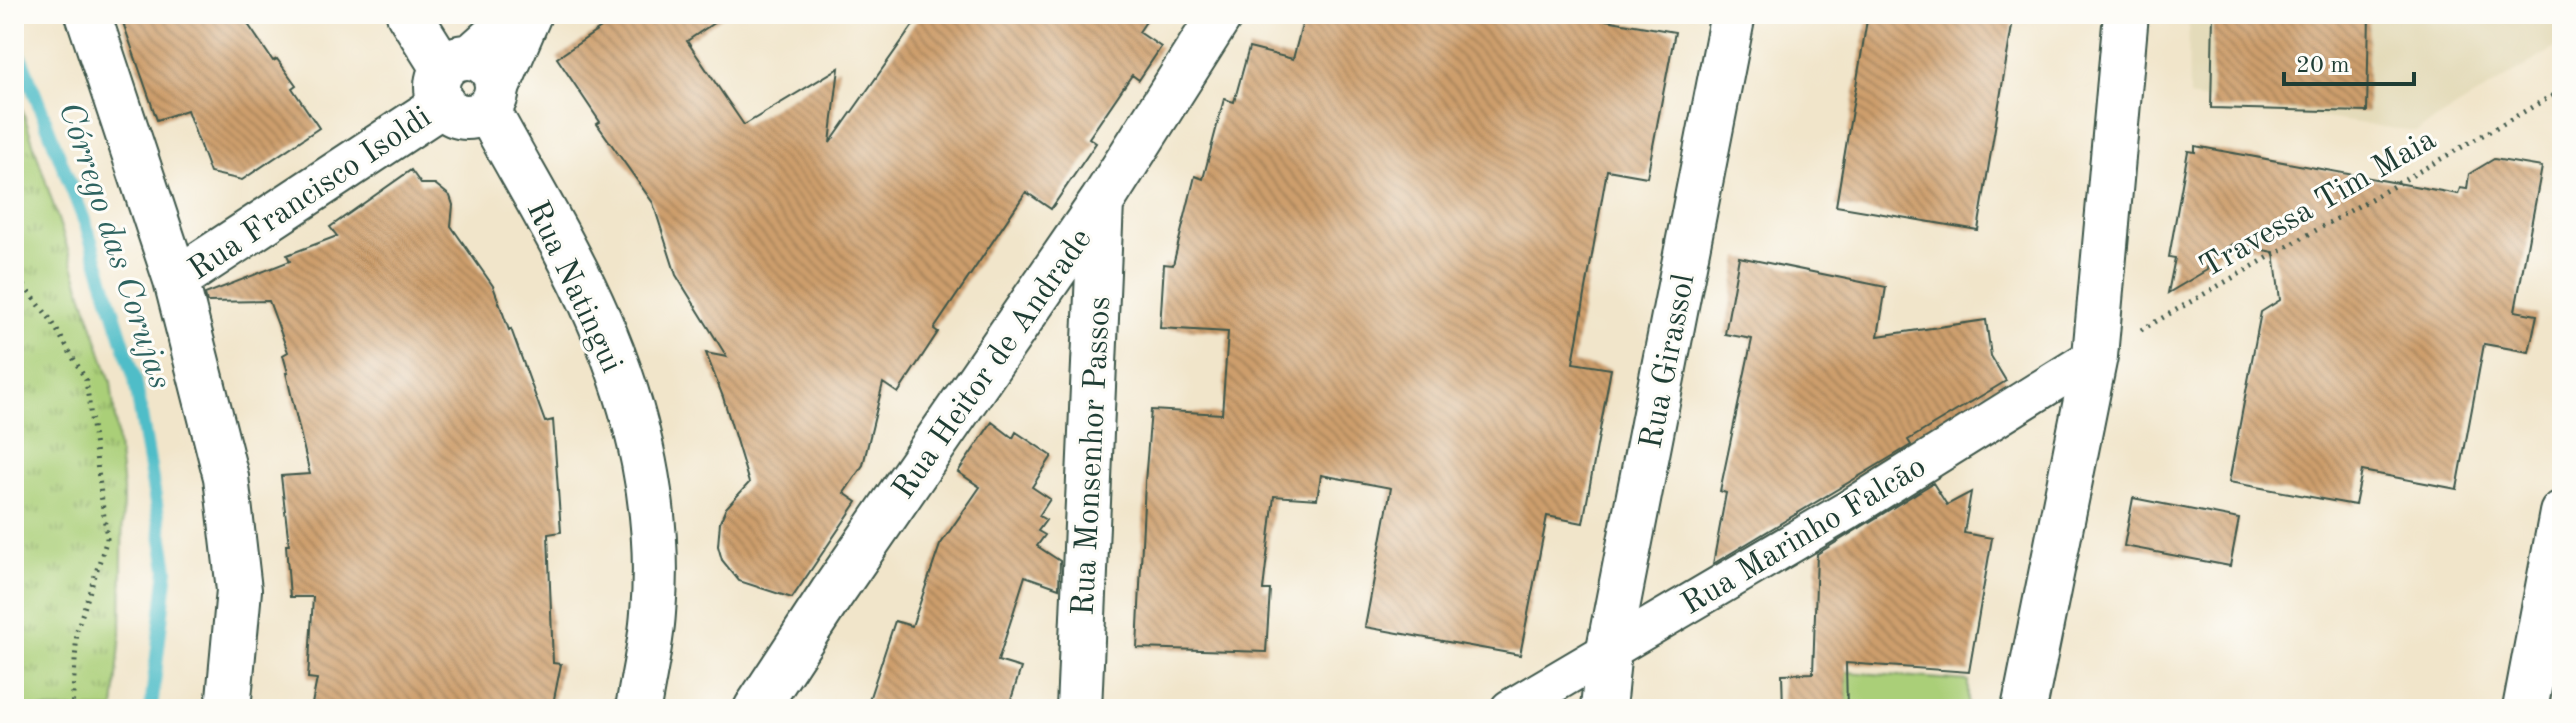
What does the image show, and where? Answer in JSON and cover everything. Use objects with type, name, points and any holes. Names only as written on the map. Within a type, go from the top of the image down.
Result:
[{"type":"street","points":[[88,14],[176,280],[226,477],[239,590],[228,709]]},
{"type":"street","name":"Rua Natingui","points":[[409,14],[468,85],[598,317],[628,399],[646,472],[655,571],[653,614],[638,709]]},
{"type":"street","name":"Rua Francisco Isoldi","points":[[176,280],[468,85],[519,14]]},
{"type":"street","points":[[468,85],[529,14]]},
{"type":"street","name":"Rua Heitor de Andrade","points":[[756,709],[832,593],[1101,203],[1221,14]]},
{"type":"street","name":"Rua Girassol","points":[[1603,709],[1609,649],[1733,14]]},
{"type":"street","points":[[2024,709],[2095,356],[2126,14]]},
{"type":"street","name":"Rua Monsenhor Passos","points":[[1079,709],[1101,203]]},
{"type":"street","name":"Rua Marinho Falcão","points":[[1510,709],[1848,510],[2095,356]]},
{"type":"street","points":[[2525,709],[2562,513]]},
{"type":"path","name":"Travessa Tim Maia","points":[[2095,356],[2562,90]]},
{"type":"path","points":[[14,273],[51,320],[86,380],[107,539],[77,630],[72,709]]},
{"type":"path","points":[[14,288],[23,284]]},
{"type":"shaded area","points":[[2188,14],[2562,14],[2562,44],[2416,132],[2189,97]]},
{"type":"green space","points":[[14,84],[111,382],[123,489],[121,633],[114,709],[14,709]]},
{"type":"green space","points":[[1846,672],[1968,681],[1968,709],[1847,709]]},
{"type":"building","points":[[120,14],[241,14],[273,61],[277,59],[296,85],[292,88],[319,128],[242,180],[210,173],[187,110],[157,120]]},
{"type":"building","points":[[590,14],[727,14],[687,41],[744,125],[839,68],[830,143],[921,14],[1151,14],[1139,32],[1161,47],[1139,80],[1132,75],[1089,138],[1096,143],[1051,209],[1026,192],[934,329],[938,332],[898,393],[883,383],[863,465],[844,493],[857,502],[792,598],[739,581],[722,560],[718,546],[720,522],[726,508],[749,483],[706,353],[727,357],[676,275],[653,203],[597,124],[600,122],[557,58],[601,28]]},
{"type":"building","points":[[1305,14],[1571,14],[1675,32],[1647,177],[1607,170],[1573,363],[1611,369],[1583,523],[1547,516],[1520,655],[1365,627],[1391,488],[1321,475],[1317,499],[1274,496],[1263,590],[1270,590],[1266,652],[1137,648],[1151,410],[1222,414],[1228,332],[1160,328],[1164,264],[1173,265],[1195,176],[1203,179],[1224,99],[1234,102],[1249,48],[1293,59]]},
{"type":"building","points":[[1868,14],[2014,14],[1978,230],[1836,206]]},
{"type":"building","points":[[2213,14],[2369,14],[2367,112],[2211,108]]},
{"type":"building","points":[[2195,146],[2458,194],[2460,188],[2467,189],[2469,174],[2494,159],[2542,167],[2515,311],[2537,315],[2529,352],[2484,344],[2457,489],[2362,471],[2355,505],[2229,482],[2261,312],[2280,300],[2274,252],[2232,244],[2208,262],[2207,270],[2168,293],[2175,258],[2169,257],[2188,151],[2195,152]]},
{"type":"building","points":[[411,170],[421,184],[435,184],[450,196],[453,205],[451,226],[493,286],[545,422],[553,420],[561,532],[548,534],[553,663],[561,664],[552,709],[311,709],[317,679],[308,678],[313,597],[290,597],[286,545],[289,545],[281,476],[310,474],[286,373],[283,355],[288,352],[269,301],[207,302],[205,294],[290,261],[287,255],[337,236],[330,227]]},
{"type":"building","points":[[1739,257],[1886,287],[1878,336],[1986,320],[1991,356],[2006,381],[1908,440],[1911,445],[1713,564],[1726,493],[1720,491],[1752,339],[1725,334]]},
{"type":"building","points":[[992,422],[1013,438],[1016,432],[1052,456],[1032,487],[1050,499],[1039,516],[1046,520],[1038,531],[1045,535],[1037,546],[1060,561],[1059,588],[1025,576],[998,661],[1021,668],[1008,709],[866,709],[895,621],[912,626],[940,545],[980,487],[958,472]]},
{"type":"building","points":[[1933,483],[1947,505],[1971,492],[1964,533],[1992,538],[1969,672],[1846,663],[1847,709],[1783,709],[1782,674],[1813,673],[1817,554]]},
{"type":"building","points":[[2133,498],[2239,519],[2230,566],[2124,546]]},
{"type":"waterway","name":"Córrego das Corujas","points":[[14,40],[86,225],[135,379],[167,569],[151,709]]}]
